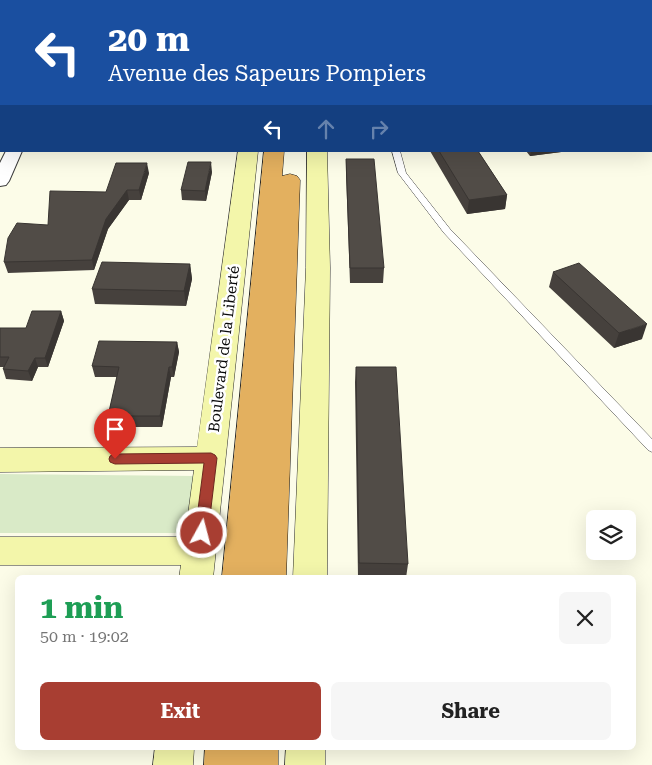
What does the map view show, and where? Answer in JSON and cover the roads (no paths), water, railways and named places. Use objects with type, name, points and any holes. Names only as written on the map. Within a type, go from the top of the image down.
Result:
[{"type":"highway","name":"Boulevard de la Liberté","points":[[239,575],[274,152]]},
{"type":"highway","points":[[269,575],[292,152]]},
{"type":"highway","points":[[224,765],[225,750]]},
{"type":"highway","points":[[258,765],[259,750]]},
{"type":"main road","name":"Boulevard de la Liberté","points":[[198,564],[248,152]]},
{"type":"main road","points":[[310,575],[318,268],[317,152]]},
{"type":"main road","points":[[0,460],[211,458]]},
{"type":"main road","points":[[0,551],[198,564]]},
{"type":"main road","points":[[173,765],[175,750]]},
{"type":"main road","points":[[305,765],[306,750]]},
{"type":"street","points":[[0,181],[14,152]]},
{"type":"lane","points":[[396,152],[402,173],[447,231],[652,446]]}]
